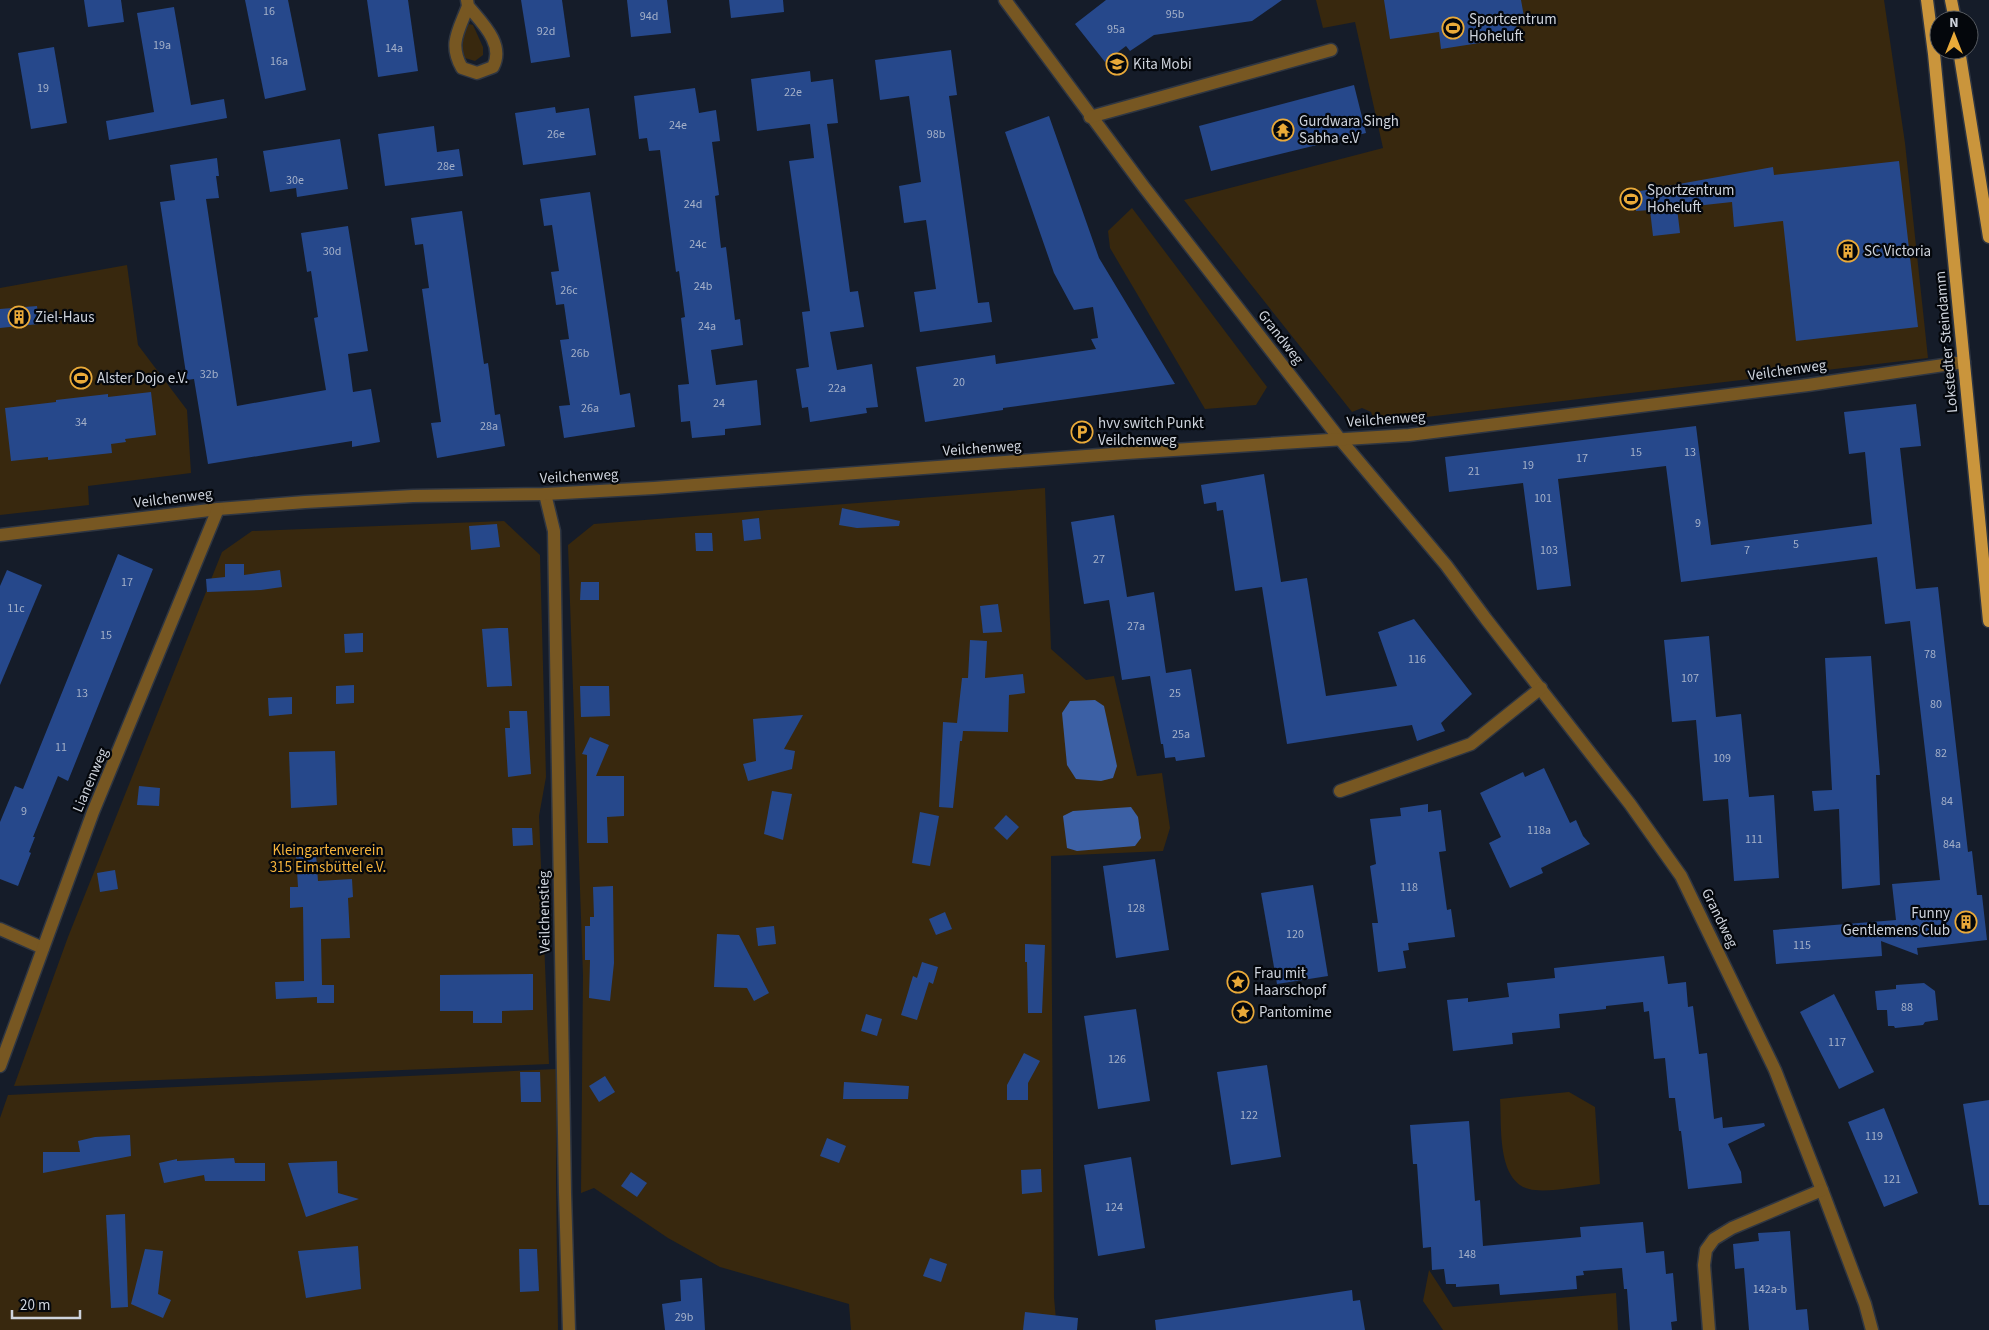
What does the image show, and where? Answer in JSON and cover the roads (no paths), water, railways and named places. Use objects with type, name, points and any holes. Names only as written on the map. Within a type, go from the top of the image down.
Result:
[{"type":"main road","name":"Lokstedter Steindamm","points":[[1927,0],[1934,54],[1989,621]]},
{"type":"main road","points":[[1961,60],[1989,237]]},
{"type":"street","name":"Grandweg","points":[[1005,0],[1090,117],[1339,438],[1446,565],[1630,804],[1681,876],[1775,1070],[1862,1295],[1872,1330]]},
{"type":"street","points":[[467,3],[485,27],[497,51],[496,60],[492,67],[478,73],[462,68],[455,56],[454,48],[467,3]]},
{"type":"street","points":[[1090,117],[1331,50]]},
{"type":"street","name":"Veilchenweg","points":[[0,535],[218,509],[305,502],[413,496],[545,494],[654,488],[1339,438],[1409,435],[1808,385],[1964,362]]},
{"type":"street","name":"Veilchenstieg","points":[[545,494],[554,531],[569,1330]]},
{"type":"street","name":"Lianenweg","points":[[0,1066],[93,812],[218,509]]},
{"type":"street","points":[[1340,791],[1471,744],[1540,688]]},
{"type":"street","points":[[0,930],[43,948]]},
{"type":"street","points":[[1709,1330],[1704,1264],[1706,1250],[1714,1239],[1732,1228],[1822,1190]]},
{"type":"water","points":[[1095,700],[1104,706],[1117,766],[1113,778],[1101,781],[1076,779],[1067,765],[1062,713],[1070,701]]},
{"type":"water","points":[[1131,807],[1138,817],[1141,838],[1135,846],[1077,851],[1067,848],[1063,816],[1073,811]]},
{"type":"place","name":"Sportcentrum Hoheluft","points":[[1453,28]]},
{"type":"place","name":"Kita Mobi","points":[[1117,64]]},
{"type":"place","name":"Gurdwara Singh Sabha e.V","points":[[1283,130]]},
{"type":"place","name":"Sportzentrum Hoheluft","points":[[1631,199]]},
{"type":"place","name":"SC Victoria","points":[[1848,251]]},
{"type":"place","name":"Ziel-Haus","points":[[19,317]]},
{"type":"place","name":"Alster Dojo e.V.","points":[[81,378]]},
{"type":"place","name":"hvv switch Punkt Veilchenweg","points":[[1082,432]]},
{"type":"place","name":"Funny Gentlemens Club","points":[[1966,922]]},
{"type":"place","name":"Frau mit Haarschopf","points":[[1238,982]]},
{"type":"place","name":"Pantomime","points":[[1243,1012]]},
{"type":"park label","name":"Kleingartenverein 315 Eimsbüttel e.V.","points":[[328,858]]}]
